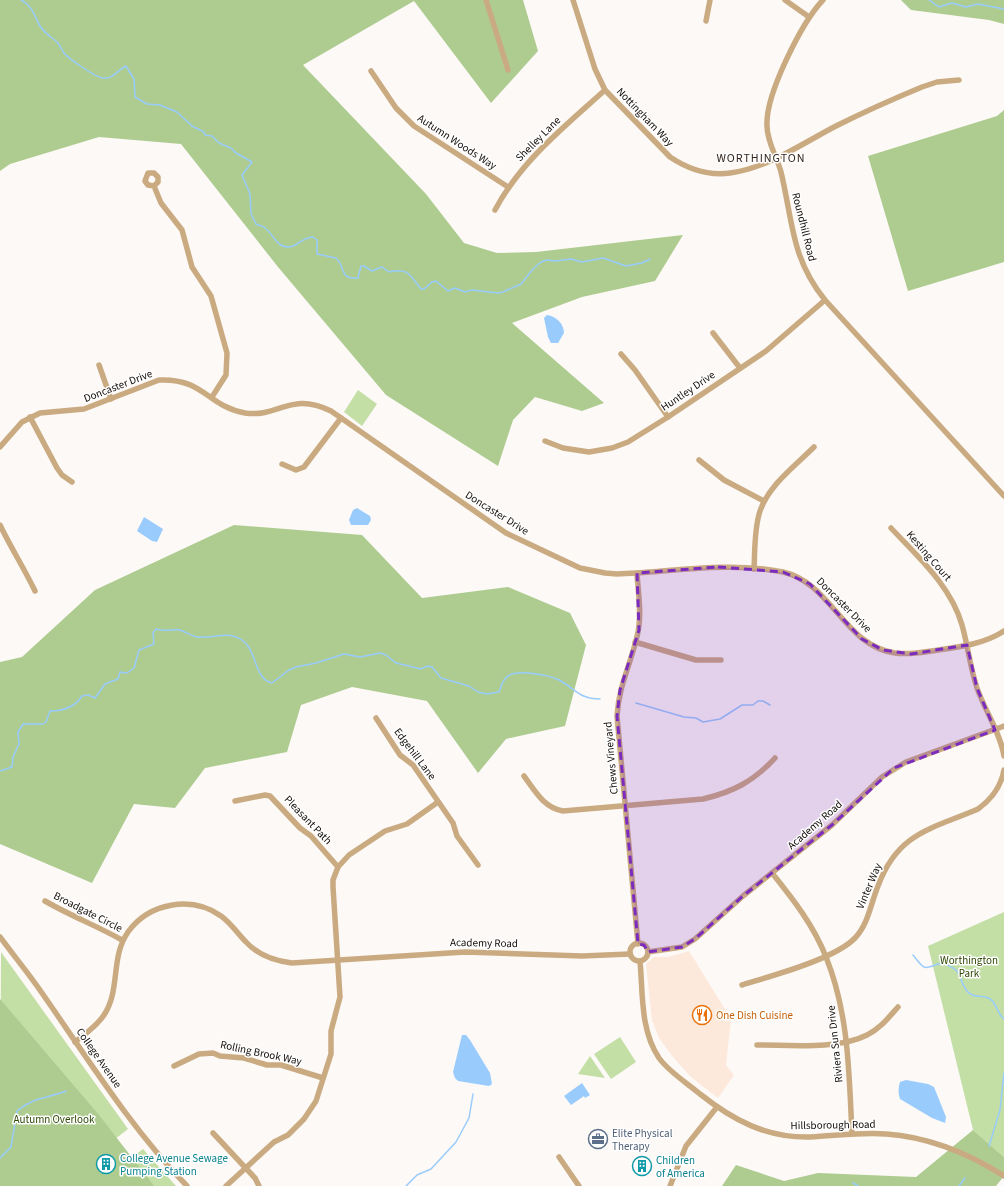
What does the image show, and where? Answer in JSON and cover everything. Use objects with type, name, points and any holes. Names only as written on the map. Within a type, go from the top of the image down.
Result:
[{"type":"street","points":[[486,0],[508,70]]},
{"type":"street","name":"Nottingham Way","points":[[573,0],[595,69],[605,90],[660,148],[682,165],[692,169],[717,174],[742,171],[776,158],[838,125],[922,87],[937,82],[959,80]]},
{"type":"street","points":[[706,21],[710,0]]},
{"type":"street","points":[[785,0],[809,17]]},
{"type":"street","name":"Roundhill Road","points":[[823,0],[809,17],[791,50],[769,109],[767,126],[771,146],[781,171],[799,257],[810,280],[825,300],[1004,496]]},
{"type":"street","name":"Autumn Woods Way","points":[[371,71],[396,108],[414,126],[508,187]]},
{"type":"street","name":"Shelley Lane","points":[[496,210],[508,187],[518,173],[548,141],[605,90]]},
{"type":"street","points":[[154,186],[161,203],[182,230],[192,267],[211,296],[227,354],[226,375],[212,397]]},
{"type":"street","name":"Huntley Drive","points":[[545,441],[576,451],[601,451],[628,442],[668,417],[783,338],[825,300]]},
{"type":"street","points":[[713,333],[740,368]]},
{"type":"street","points":[[621,354],[668,417]]},
{"type":"street","points":[[99,365],[111,399]]},
{"type":"street","name":"Doncaster Drive","points":[[0,447],[14,430],[30,417],[47,411],[84,409],[150,383],[172,380],[192,384],[224,406],[246,413],[258,414],[288,405],[303,403],[323,407],[341,418],[496,526],[520,541],[580,568],[605,573],[637,573],[701,567],[754,569],[783,572],[810,584],[862,639],[883,650],[911,654],[967,645],[986,640],[1004,631]]},
{"type":"street","points":[[30,417],[57,468],[62,475],[72,482]]},
{"type":"street","points":[[282,464],[296,470],[304,467],[341,418]]},
{"type":"street","points":[[754,569],[758,523],[764,501],[775,487],[814,447]]},
{"type":"street","points":[[699,460],[729,483],[764,501]]},
{"type":"street","points":[[0,525],[12,551],[21,561],[35,591]]},
{"type":"street","name":"Kesting Court","points":[[890,528],[944,586],[960,618],[967,645]]},
{"type":"street","name":"Chews Vineyard","points":[[637,573],[639,620],[636,642],[624,676],[618,702],[618,724],[638,944]]},
{"type":"street","points":[[636,642],[696,660],[721,660]]},
{"type":"street","points":[[967,645],[977,688],[995,730],[1004,756]]},
{"type":"street","name":"Edgehill Lane","points":[[376,718],[400,755],[413,765],[453,823],[457,836],[478,865]]},
{"type":"street","name":"Academy Road","points":[[648,952],[672,949],[688,944],[772,873],[828,829],[871,786],[894,768],[906,762],[1004,726]]},
{"type":"street","points":[[524,776],[544,802],[556,810],[563,811],[702,799],[717,796],[752,780],[775,758]]},
{"type":"street","name":"Vinter Way","points":[[742,985],[826,956],[847,945],[860,932],[884,873],[904,845],[918,834],[934,825],[966,814],[985,804],[997,791],[1004,770]]},
{"type":"street","name":"Pleasant Path","points":[[235,801],[265,795],[270,796],[300,828],[311,836],[338,867]]},
{"type":"street","points":[[226,1186],[274,1142],[288,1134],[304,1119],[316,1101],[331,1054],[331,1031],[340,997],[333,887],[333,880],[338,867],[349,855],[385,831],[407,824],[438,802]]},
{"type":"street","name":"Riviera Sun Drive","points":[[772,873],[806,919],[826,956],[841,1003],[847,1042],[852,1134]]},
{"type":"street","name":"Broadgate Circle","points":[[45,901],[73,917],[89,922],[122,940]]},
{"type":"street","name":"Academy Road","points":[[122,940],[131,928],[151,912],[173,904],[194,905],[212,911],[220,916],[255,950],[272,959],[292,963],[459,952],[582,956],[630,954]]},
{"type":"street","name":"College Avenue","points":[[0,937],[140,1131],[187,1186]]},
{"type":"street","points":[[75,1042],[97,1024],[108,1008],[114,992],[117,959],[122,940]]},
{"type":"street","points":[[638,944],[646,947],[648,952],[645,959],[640,961],[632,958],[630,954],[631,948],[638,944]]},
{"type":"street","name":"Hillsborough Road","points":[[640,961],[645,1019],[652,1045],[660,1058],[667,1066],[717,1107],[743,1123],[770,1133],[799,1137],[884,1134],[926,1141],[964,1154],[1004,1176]]},
{"type":"street","points":[[757,1045],[847,1042],[874,1031],[898,1006]]},
{"type":"street","name":"Rolling Brook Way","points":[[174,1066],[199,1054],[213,1053],[220,1056],[244,1058],[267,1065],[278,1064],[323,1078]]},
{"type":"street","points":[[670,1186],[686,1146],[717,1107]]},
{"type":"street","points":[[213,1132],[255,1178],[259,1186]]},
{"type":"street","points":[[559,1157],[579,1186]]},
{"type":"highlighted area","points":[[718,567],[783,572],[810,584],[862,639],[883,650],[911,654],[967,645],[977,688],[995,730],[894,768],[832,825],[743,896],[695,939],[682,947],[648,952],[644,945],[638,944],[617,716],[620,690],[639,630],[637,573]]},
{"type":"shaded area","points":[[689,951],[731,1019],[726,1065],[734,1075],[718,1098],[691,1077],[673,1057],[659,1038],[652,1020],[646,964],[654,957],[668,957]]},
{"type":"green space","points":[[0,0],[523,0],[538,51],[491,103],[414,1],[303,65],[426,194],[464,243],[497,253],[536,252],[683,235],[655,281],[582,297],[512,323],[604,403],[582,411],[535,397],[513,420],[498,466],[386,395],[278,267],[181,144],[99,137],[10,164],[0,171]]},
{"type":"green space","points":[[901,0],[1004,0],[1004,24],[989,20],[911,10]]},
{"type":"green space","points":[[1004,110],[1004,262],[908,291],[868,156],[997,116]]},
{"type":"green space","points":[[358,390],[377,404],[362,426],[344,412]]},
{"type":"green space","points":[[234,525],[362,535],[422,598],[508,587],[570,613],[586,645],[565,726],[506,739],[478,773],[427,701],[352,687],[301,705],[287,752],[205,768],[175,808],[134,804],[92,883],[0,844],[0,662],[22,657],[95,590]]},
{"type":"green space","name":"Worthington Park","points":[[1004,912],[1004,1157],[973,1130],[928,946]]},
{"type":"green space","name":"Autumn Overlook","points":[[1,952],[128,1129],[83,1164],[98,1184],[143,1149],[176,1186],[0,1186]]},
{"type":"green space","name":"Autumn Overlook","points":[[0,999],[99,1115],[154,1186],[0,1186]]},
{"type":"green space","points":[[620,1037],[636,1062],[611,1079],[594,1054]]},
{"type":"green space","points":[[590,1056],[605,1078],[578,1074]]},
{"type":"green space","points":[[973,1130],[1004,1157],[1004,1176],[996,1186],[722,1186],[736,1165],[784,1181],[818,1173],[916,1177]]},
{"type":"water","points":[[547,315],[556,319],[563,327],[564,333],[558,343],[551,343],[548,337],[544,318]]},
{"type":"water","points":[[357,508],[370,516],[371,520],[368,525],[351,525],[349,520],[353,510]]},
{"type":"water","points":[[144,517],[163,529],[157,542],[152,541],[137,531]]},
{"type":"water","points":[[462,1035],[466,1035],[470,1040],[490,1073],[492,1084],[489,1086],[458,1081],[455,1078],[453,1072]]},
{"type":"water","points":[[906,1080],[928,1084],[934,1087],[946,1117],[945,1123],[932,1118],[900,1099],[898,1090],[900,1082]]},
{"type":"water","points":[[582,1083],[590,1095],[585,1098],[584,1096],[571,1105],[564,1096]]},
{"type":"waterway","points":[[21,0],[31,8],[42,29],[58,43],[64,53],[76,63],[102,78],[109,78],[126,66],[134,79],[135,97],[147,104],[160,105],[177,112],[192,126],[204,132],[205,135],[212,136],[219,143],[231,148],[236,153],[252,162],[242,175],[250,194],[251,214],[256,224],[264,227],[280,245],[288,247],[294,246],[305,239],[313,237],[317,240],[317,254],[336,258],[348,277],[358,278],[361,266],[364,266],[372,271],[382,267],[389,272],[405,272],[421,289],[424,289],[432,282],[436,281],[448,291],[455,288],[465,292],[472,290],[498,293],[521,284],[533,269],[541,262],[547,260],[555,261],[571,259],[582,262],[603,258],[626,266],[642,263],[650,259]]},
{"type":"waterway","points":[[929,0],[939,7],[952,3],[966,7],[978,4],[1004,9]]},
{"type":"waterway","points":[[0,771],[12,767],[13,757],[19,744],[18,732],[23,724],[43,724],[46,722],[50,711],[68,708],[76,703],[82,696],[88,695],[95,698],[105,684],[118,679],[120,672],[127,673],[134,668],[139,650],[154,644],[153,633],[156,629],[180,630],[197,637],[225,635],[236,637],[247,645],[262,676],[272,683],[289,670],[296,667],[316,663],[344,654],[360,657],[380,653],[386,655],[396,663],[420,669],[428,666],[432,667],[441,678],[469,686],[478,692],[487,694],[499,692],[506,677],[512,674],[525,673],[554,678],[565,683],[582,695],[593,699],[600,699]]},
{"type":"waterway","points":[[636,703],[684,717],[696,718],[703,722],[720,719],[742,705],[753,705],[758,701],[763,701],[770,705]]},
{"type":"waterway","points":[[913,955],[923,967],[926,968],[942,963],[957,971],[967,991],[972,995],[990,999],[1004,1019]]},
{"type":"waterway","points":[[989,1146],[1000,1110],[1004,1073]]},
{"type":"waterway","points":[[0,1158],[11,1147],[17,1111],[28,1103],[66,1091]]},
{"type":"waterway","points":[[406,1186],[417,1175],[431,1169],[456,1142],[469,1118],[473,1094]]},
{"type":"waterway","points":[[959,1186],[965,1178]]},
{"type":"waterway","points":[[853,1183],[858,1186]]},
{"type":"place","name":"One Dish Cuisine","points":[[702,1015]]},
{"type":"place","name":"Elite Physical Therapy","points":[[598,1139]]},
{"type":"place","name":"College Avenue Sewage Pumping Station","points":[[106,1164]]},
{"type":"place","name":"Children of America","points":[[642,1166]]},
{"type":"district","name":"WORTHINGTON","points":[[761,158]]}]
